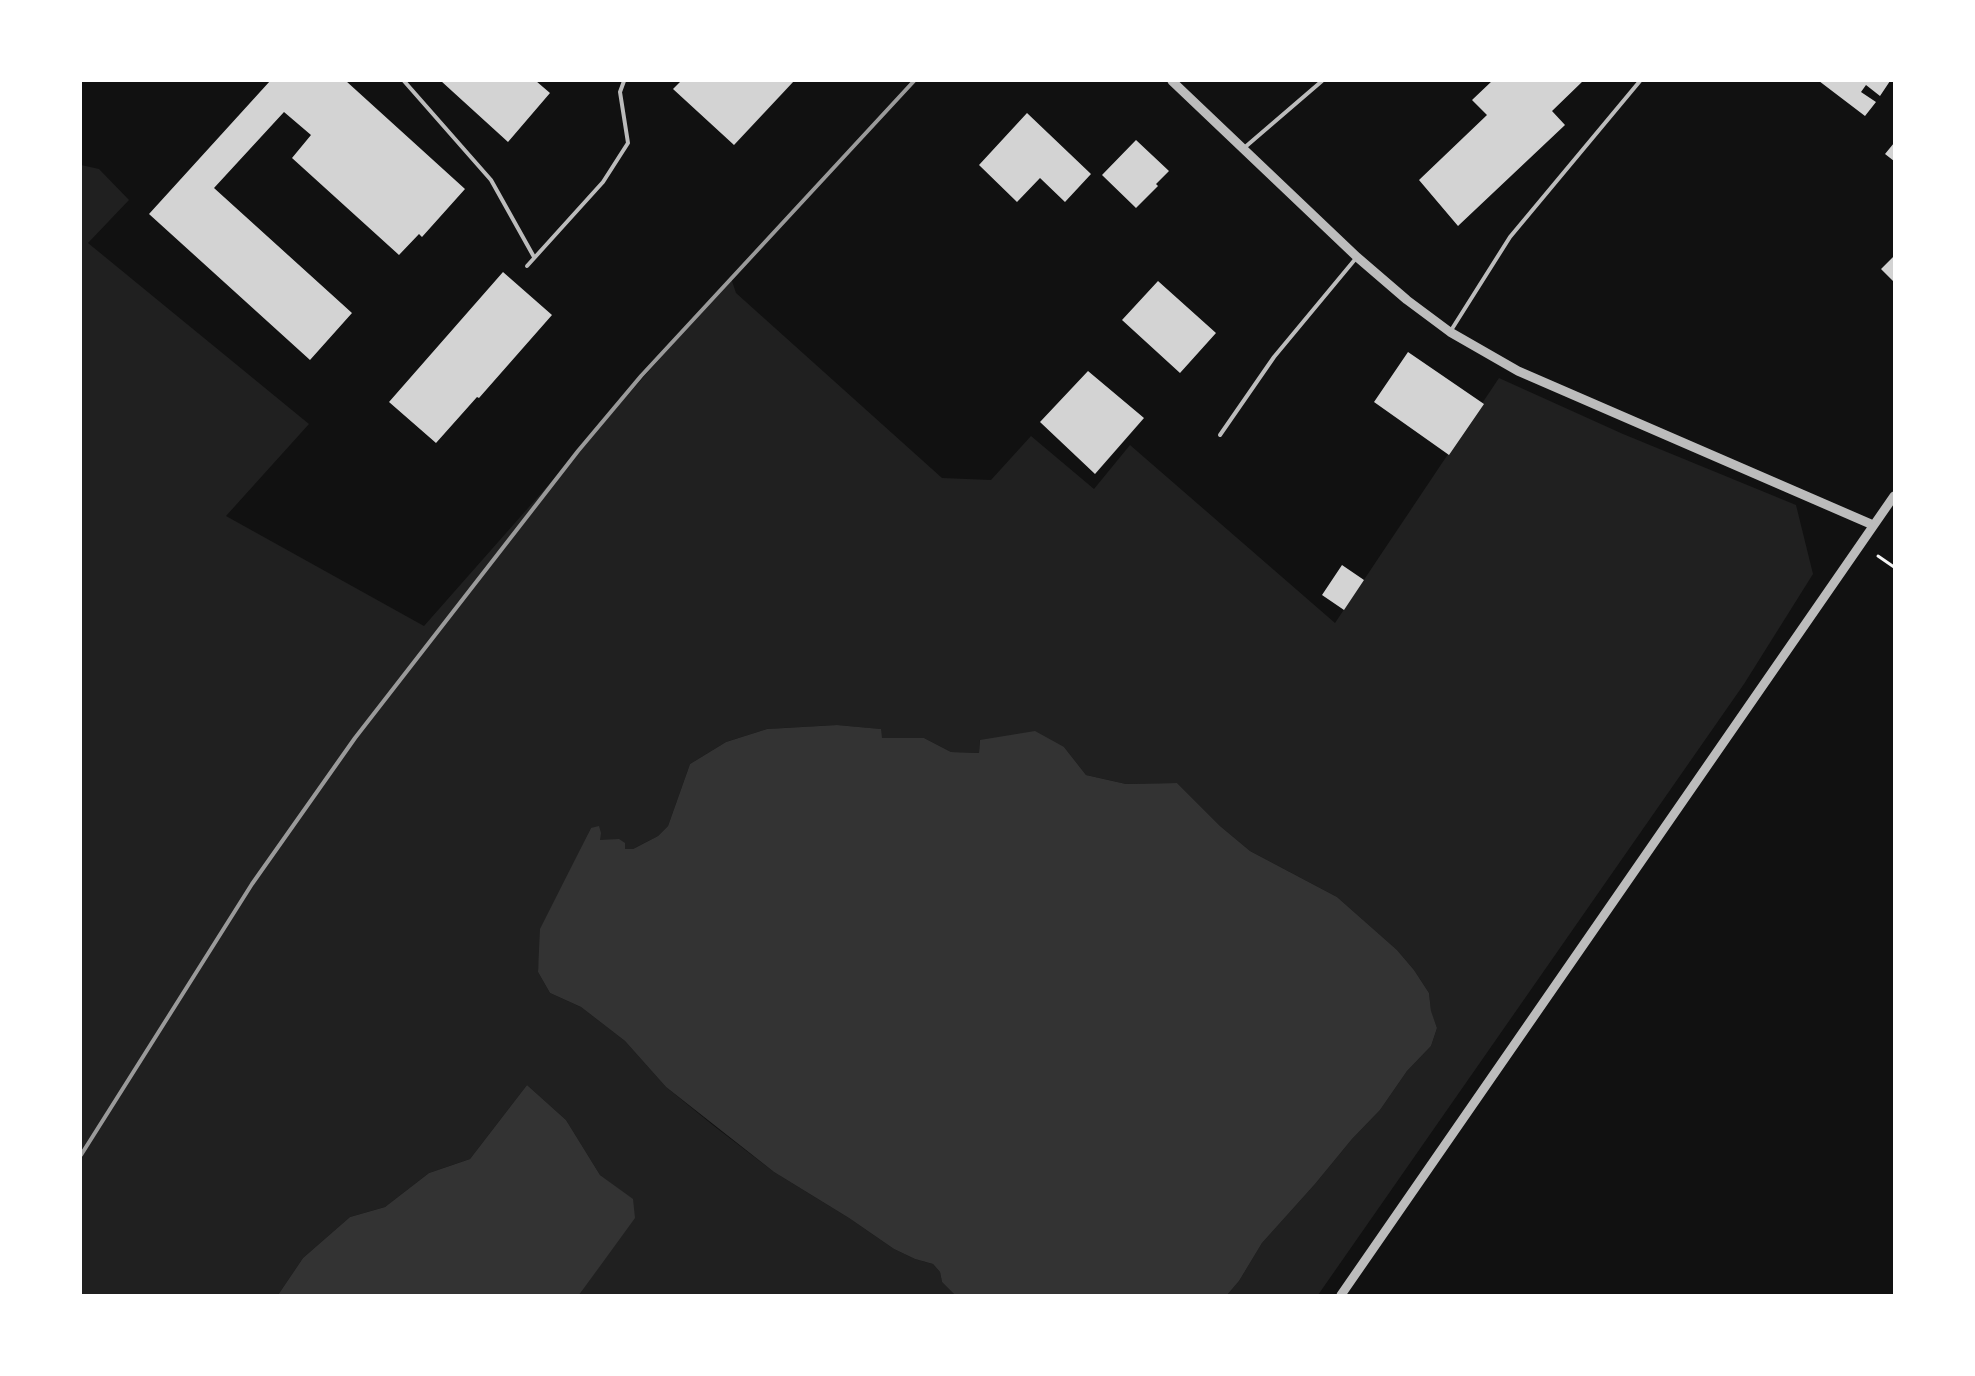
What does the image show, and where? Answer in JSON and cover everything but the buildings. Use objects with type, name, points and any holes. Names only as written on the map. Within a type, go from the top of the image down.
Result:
[{"type":"street","points":[[1172,81],[1357,257],[1407,300],[1450,332],[1518,371],[1873,525]]},
{"type":"street","points":[[1341,1295],[1894,496]]},
{"type":"lane","points":[[404,81],[491,180],[534,257]]},
{"type":"lane","points":[[527,266],[603,182],[628,144],[620,92],[624,81]]},
{"type":"lane","points":[[1242,149],[1322,81]]},
{"type":"lane","points":[[1450,332],[1510,237],[1640,81]]},
{"type":"lane","points":[[1220,435],[1274,357],[1357,257]]},
{"type":"shaded area","points":[[81,165],[99,169],[129,200],[88,243],[309,424],[226,516],[424,626],[731,278],[736,293],[942,478],[991,480],[1031,436],[1094,489],[1130,445],[1335,623],[1499,378],[1623,434],[1796,505],[1813,574],[1744,684],[1318,1295],[1227,1295],[1239,1281],[1262,1243],[1352,1139],[1380,1110],[1407,1071],[1431,1046],[1437,1028],[1431,1012],[1429,993],[1414,970],[1397,950],[1337,897],[1250,851],[1220,826],[1177,783],[1126,784],[1086,775],[1064,747],[980,740],[979,753],[951,752],[924,738],[881,738],[880,729],[837,725],[767,729],[726,742],[690,764],[668,826],[658,836],[633,849],[625,849],[608,840],[600,840],[591,828],[567,877],[539,962],[538,972],[550,993],[581,1007],[625,1041],[666,1087],[714,1126],[774,1172],[849,1218],[894,1249],[915,1259],[933,1264],[940,1272],[942,1282],[955,1295],[579,1295],[600,1265],[633,1200],[600,1175],[566,1120],[527,1085],[470,1159],[429,1173],[385,1207],[350,1217],[303,1258],[278,1295],[81,1295]]},
{"type":"shaded area","points":[[837,725],[881,729],[882,738],[924,738],[951,752],[979,753],[980,740],[1035,731],[1064,747],[1086,775],[1126,784],[1177,783],[1220,826],[1250,851],[1337,897],[1397,950],[1414,970],[1429,993],[1431,1011],[1437,1028],[1431,1046],[1407,1071],[1380,1110],[1352,1139],[1262,1243],[1239,1281],[1227,1295],[955,1295],[942,1282],[940,1272],[933,1264],[915,1259],[894,1249],[849,1218],[774,1172],[666,1087],[625,1041],[581,1007],[550,993],[538,972],[540,929],[591,828],[599,826],[600,840],[619,839],[625,843],[625,849],[633,849],[658,836],[668,826],[690,764],[726,742],[767,729]]},
{"type":"shaded area","points":[[527,1085],[566,1120],[600,1175],[633,1199],[635,1218],[579,1295],[278,1295],[303,1258],[350,1217],[385,1207],[429,1173],[470,1159]]},
{"type":"railway","points":[[81,1155],[252,884],[355,738],[578,451],[641,376],[914,81]]}]
